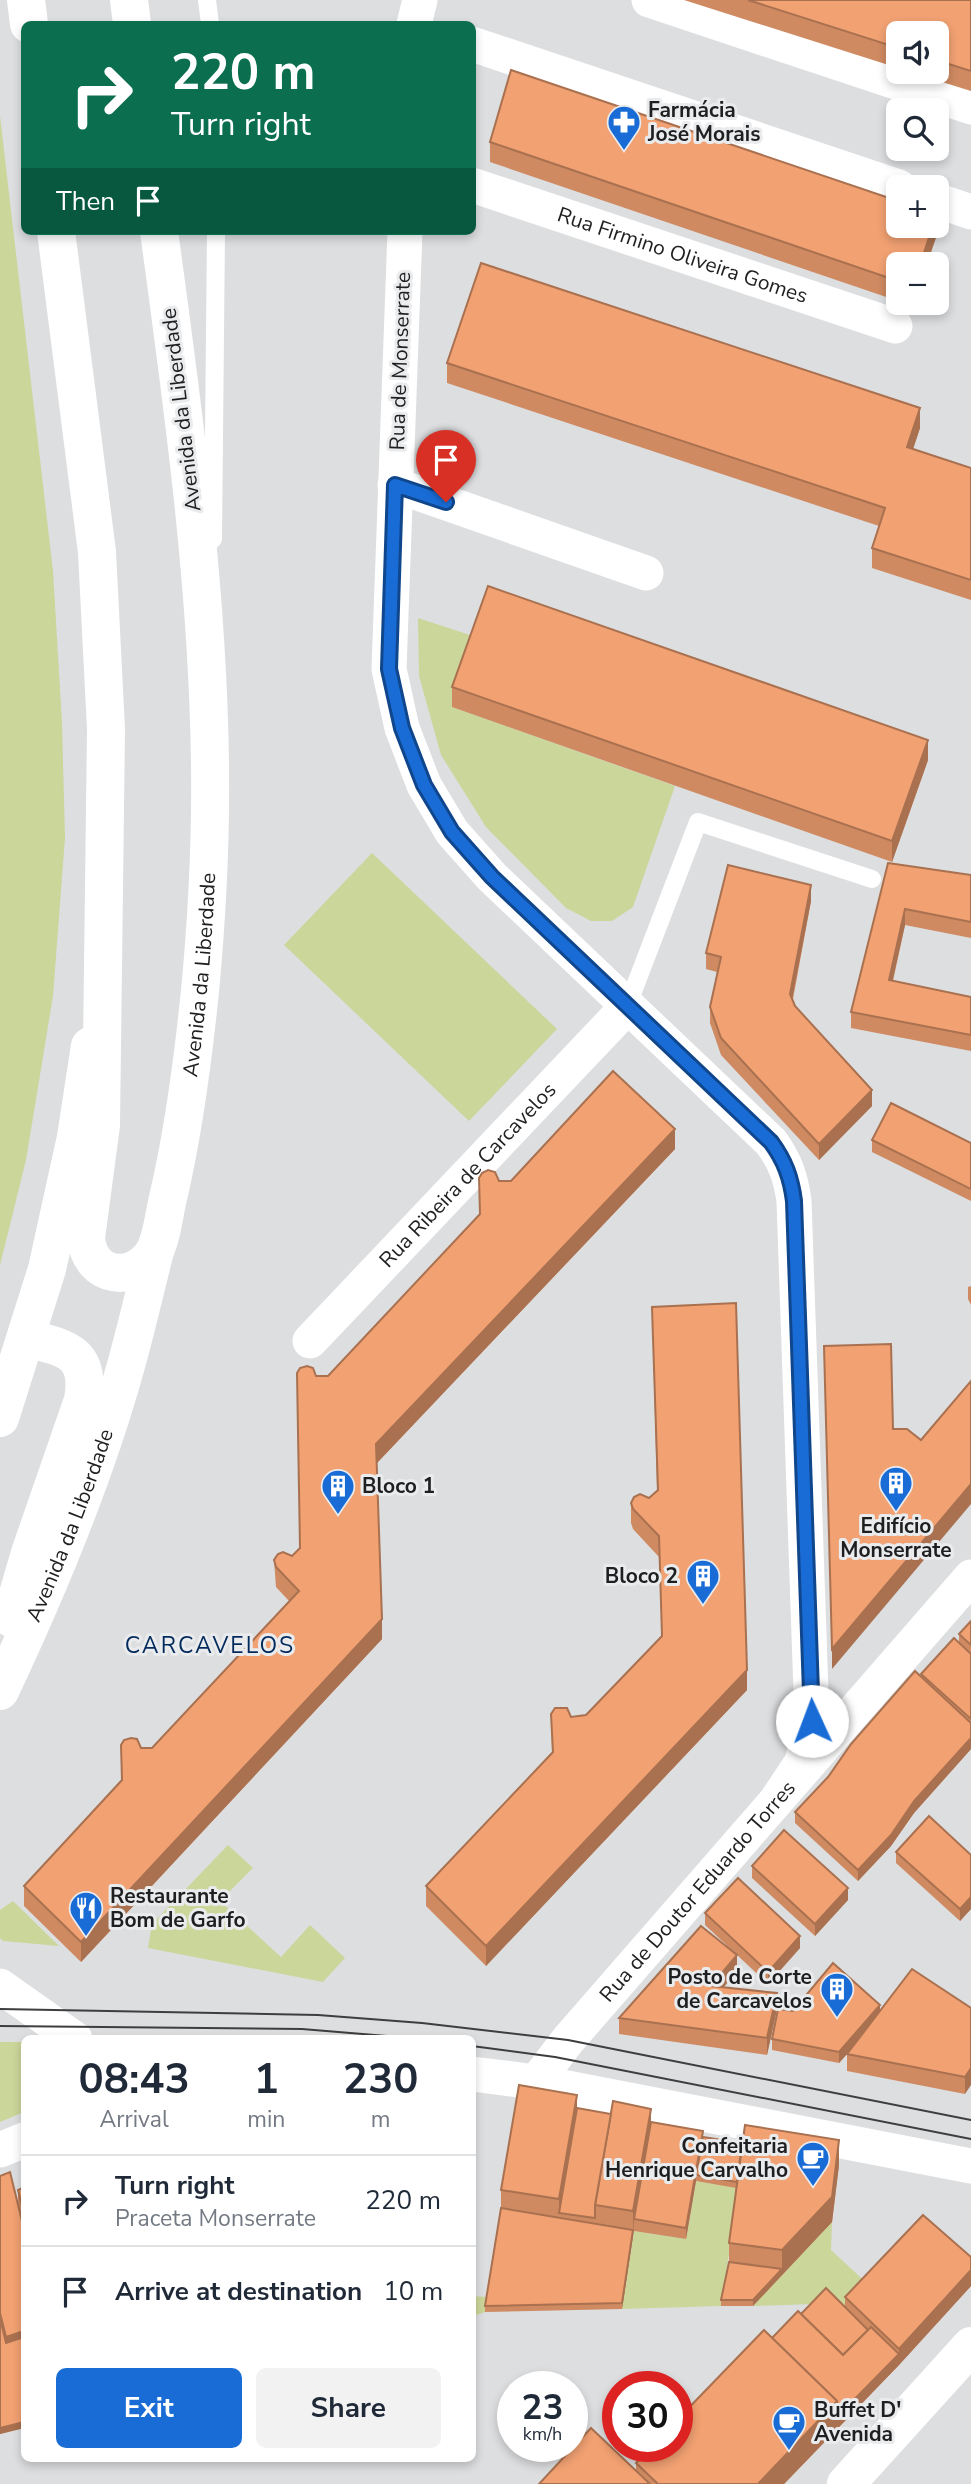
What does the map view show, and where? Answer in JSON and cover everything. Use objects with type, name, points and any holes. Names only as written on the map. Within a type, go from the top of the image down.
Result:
[{"type":"main road","points":[[129,0],[132,21]]},
{"type":"main road","points":[[57,235],[97,552],[106,729],[101,1125],[87,1223],[87,1252],[93,1262],[103,1269],[118,1273],[132,1271],[144,1264],[155,1251]]},
{"type":"main road","name":"Avenida da Liberdade","points":[[0,1690],[68,1537],[124,1371],[172,1181],[194,1055],[206,927],[209,728],[198,551],[159,235]]},
{"type":"main road","points":[[0,1418],[47,1269],[76,1137],[92,1034],[103,919]]},
{"type":"main road","points":[[0,1657],[30,1553],[83,1401],[86,1383],[84,1369],[71,1351],[26,1338]]},
{"type":"main road","points":[[846,2484],[971,2346]]},
{"type":"street","points":[[415,21],[420,0]]},
{"type":"street","points":[[649,0],[971,107]]},
{"type":"street","points":[[476,45],[886,183]]},
{"type":"street","name":"Rua Firmino Oliveira Gomes","points":[[476,187],[895,326]]},
{"type":"street","points":[[949,204],[971,212]]},
{"type":"street","name":"Rua de Monserrate","points":[[405,235],[389,669],[402,728],[424,785],[452,832],[492,877],[771,1142],[782,1157],[791,1177],[812,1721],[802,1762],[778,1798]]},
{"type":"street","points":[[395,485],[646,573]]},
{"type":"street","name":"Rua Ribeira de Carcavelos","points":[[310,1340],[626,1007]]},
{"type":"street","name":"Rua de Doutor Eduardo Torres","points":[[536,2082],[568,2040],[971,1577]]},
{"type":"street","points":[[0,1986],[69,2035]]},
{"type":"street","points":[[476,2074],[536,2082],[971,2166]]},
{"type":"street","points":[[0,2150],[21,2141]]},
{"type":"lane","points":[[207,0],[210,21]]},
{"type":"lane","points":[[209,728],[216,235]]},
{"type":"lane","points":[[626,1007],[698,822],[872,879]]},
{"type":"green space","points":[[0,116],[53,571],[62,722],[65,838],[53,996],[26,1160],[0,1265]]},
{"type":"green space","points":[[418,618],[476,637],[452,707],[675,786],[633,907],[612,921],[591,921],[566,908],[486,827],[441,755],[419,676]]},
{"type":"green space","points":[[372,853],[557,1029],[469,1121],[284,945]]},
{"type":"green space","points":[[228,1845],[253,1868],[220,1901],[281,1957],[310,1925],[345,1958],[323,1982],[148,1948],[152,1924]]},
{"type":"green space","points":[[13,1901],[59,1946],[3,1941],[0,1938],[0,1910]]},
{"type":"green space","points":[[0,2042],[21,2042],[21,2113],[0,2122]]},
{"type":"green space","points":[[696,2181],[739,2188],[721,2306],[622,2309],[634,2231],[686,2239]]},
{"type":"green space","points":[[832,2222],[831,2250],[871,2287],[845,2313],[816,2304],[753,2306]]},
{"type":"green space","points":[[476,2296],[487,2297],[485,2312],[476,2315]]},
{"type":"building","points":[[748,0],[971,0],[971,71],[949,64],[949,21],[886,21],[886,44]]},
{"type":"building","points":[[511,70],[886,197],[886,238],[929,238],[924,252],[886,252],[886,277],[490,142]]},
{"type":"building","points":[[481,263],[920,408],[907,447],[971,468],[971,580],[872,548],[885,508],[447,363]]},
{"type":"building","points":[[488,586],[928,740],[892,841],[452,687]]},
{"type":"building","points":[[888,863],[971,875],[971,922],[905,909],[889,980],[971,997],[971,1035],[851,1012]]},
{"type":"building","points":[[728,865],[811,885],[790,994],[795,1006],[872,1090],[819,1144],[721,1038],[710,1007],[721,957],[706,953]]},
{"type":"building","name":"Bloco 1","points":[[613,1071],[675,1129],[376,1444],[382,1619],[81,1942],[24,1886],[122,1780],[121,1745],[124,1740],[137,1739],[141,1748],[152,1748],[299,1591],[276,1567],[274,1560],[283,1552],[292,1556],[300,1548],[297,1373],[300,1368],[307,1366],[313,1368],[316,1376],[328,1376],[480,1214],[479,1178],[482,1173],[488,1170],[495,1172],[499,1181],[511,1181]]},
{"type":"building","points":[[891,1103],[971,1143],[971,1189],[872,1140]]},
{"type":"building","name":"Bloco 2","points":[[736,1303],[747,1670],[486,1946],[426,1886],[553,1752],[551,1714],[555,1708],[567,1708],[571,1717],[586,1715],[662,1636],[659,1536],[633,1509],[631,1503],[634,1497],[640,1494],[649,1498],[658,1490],[652,1307]]},
{"type":"building","name":"Edifício Monserrate","points":[[891,1344],[893,1429],[907,1429],[921,1440],[971,1381],[971,1484],[832,1649],[824,1346]]},
{"type":"building","points":[[971,1621],[971,1645],[959,1634]]},
{"type":"building","points":[[954,1638],[971,1654],[971,1719],[921,1674]]},
{"type":"building","points":[[915,1671],[971,1723],[971,1738],[914,1801],[891,1835],[858,1870],[795,1812],[828,1777],[851,1744]]},
{"type":"building","points":[[929,1816],[971,1855],[971,1897],[960,1909],[896,1852]]},
{"type":"building","points":[[784,1830],[848,1888],[815,1924],[752,1866]]},
{"type":"building","points":[[738,1878],[800,1936],[768,1972],[705,1913]]},
{"type":"building","points":[[701,1926],[737,1955],[711,1986],[777,1993],[767,2038],[619,2018]]},
{"type":"building","name":"Posto de Corte de Carcavelos","points":[[833,1963],[880,2005],[839,2052],[772,2039],[778,2009],[793,2011]]},
{"type":"building","points":[[912,1969],[971,2008],[971,2068],[965,2077],[847,2054]]},
{"type":"building","points":[[519,2085],[577,2095],[559,2199],[501,2190]]},
{"type":"building","points":[[613,2101],[651,2109],[633,2211],[595,2205]]},
{"type":"building","points":[[577,2108],[611,2114],[595,2218],[559,2213]]},
{"type":"building","points":[[651,2122],[703,2131],[686,2228],[634,2219]]},
{"type":"building","points":[[745,2125],[839,2140],[832,2197],[782,2250],[729,2243]]},
{"type":"building","points":[[703,2137],[742,2143],[737,2182],[696,2175]]},
{"type":"building","points":[[10,2172],[21,2217],[21,2332],[6,2337],[0,2313],[0,2176]]},
{"type":"building","points":[[501,2208],[633,2230],[622,2303],[485,2306]]},
{"type":"building","points":[[923,2215],[971,2257],[971,2270],[899,2349],[845,2297]]},
{"type":"building","points":[[729,2262],[782,2269],[753,2300],[721,2300]]},
{"type":"building","points":[[826,2288],[868,2330],[843,2355],[801,2314]]},
{"type":"building","points":[[798,2311],[843,2355],[871,2327],[899,2354],[837,2417],[837,2401],[772,2338]]},
{"type":"building","points":[[0,2318],[6,2343],[21,2338],[21,2423],[0,2428]]},
{"type":"building","points":[[764,2330],[837,2401],[758,2484],[658,2484],[636,2463],[693,2462],[693,2403]]},
{"type":"building","points":[[591,2428],[602,2438],[602,2462],[627,2462],[650,2484],[539,2484],[559,2462],[588,2462],[588,2431]]},
{"type":"tram line","points":[[0,2009],[318,2015],[422,2023],[568,2040],[971,2120]]},
{"type":"tram line","points":[[0,2026],[302,2029],[375,2035]]},
{"type":"tram line","points":[[476,2047],[555,2057],[971,2139]]},
{"type":"place","name":"Farmácia José Morais","points":[[624,152]]},
{"type":"place","name":"Edifício Monserrate","points":[[896,1513]]},
{"type":"place","name":"Bloco 1","points":[[338,1516]]},
{"type":"place","name":"Bloco 2","points":[[703,1606]]},
{"type":"place","name":"Restaurante Bom de Garfo","points":[[86,1938]]},
{"type":"place","name":"Posto de Corte de Carcavelos","points":[[837,2019]]},
{"type":"place","name":"Confeitaria Henrique Carvalho","points":[[813,2188]]},
{"type":"place","name":"Buffet D' Avenida","points":[[789,2452]]},
{"type":"district","name":"CARCAVELOS","points":[[210,1645]]},
{"type":"route","points":[[446,502],[395,485],[389,669],[402,728],[424,785],[452,832],[492,877],[771,1142],[782,1157],[791,1177],[812,1721]]}]
